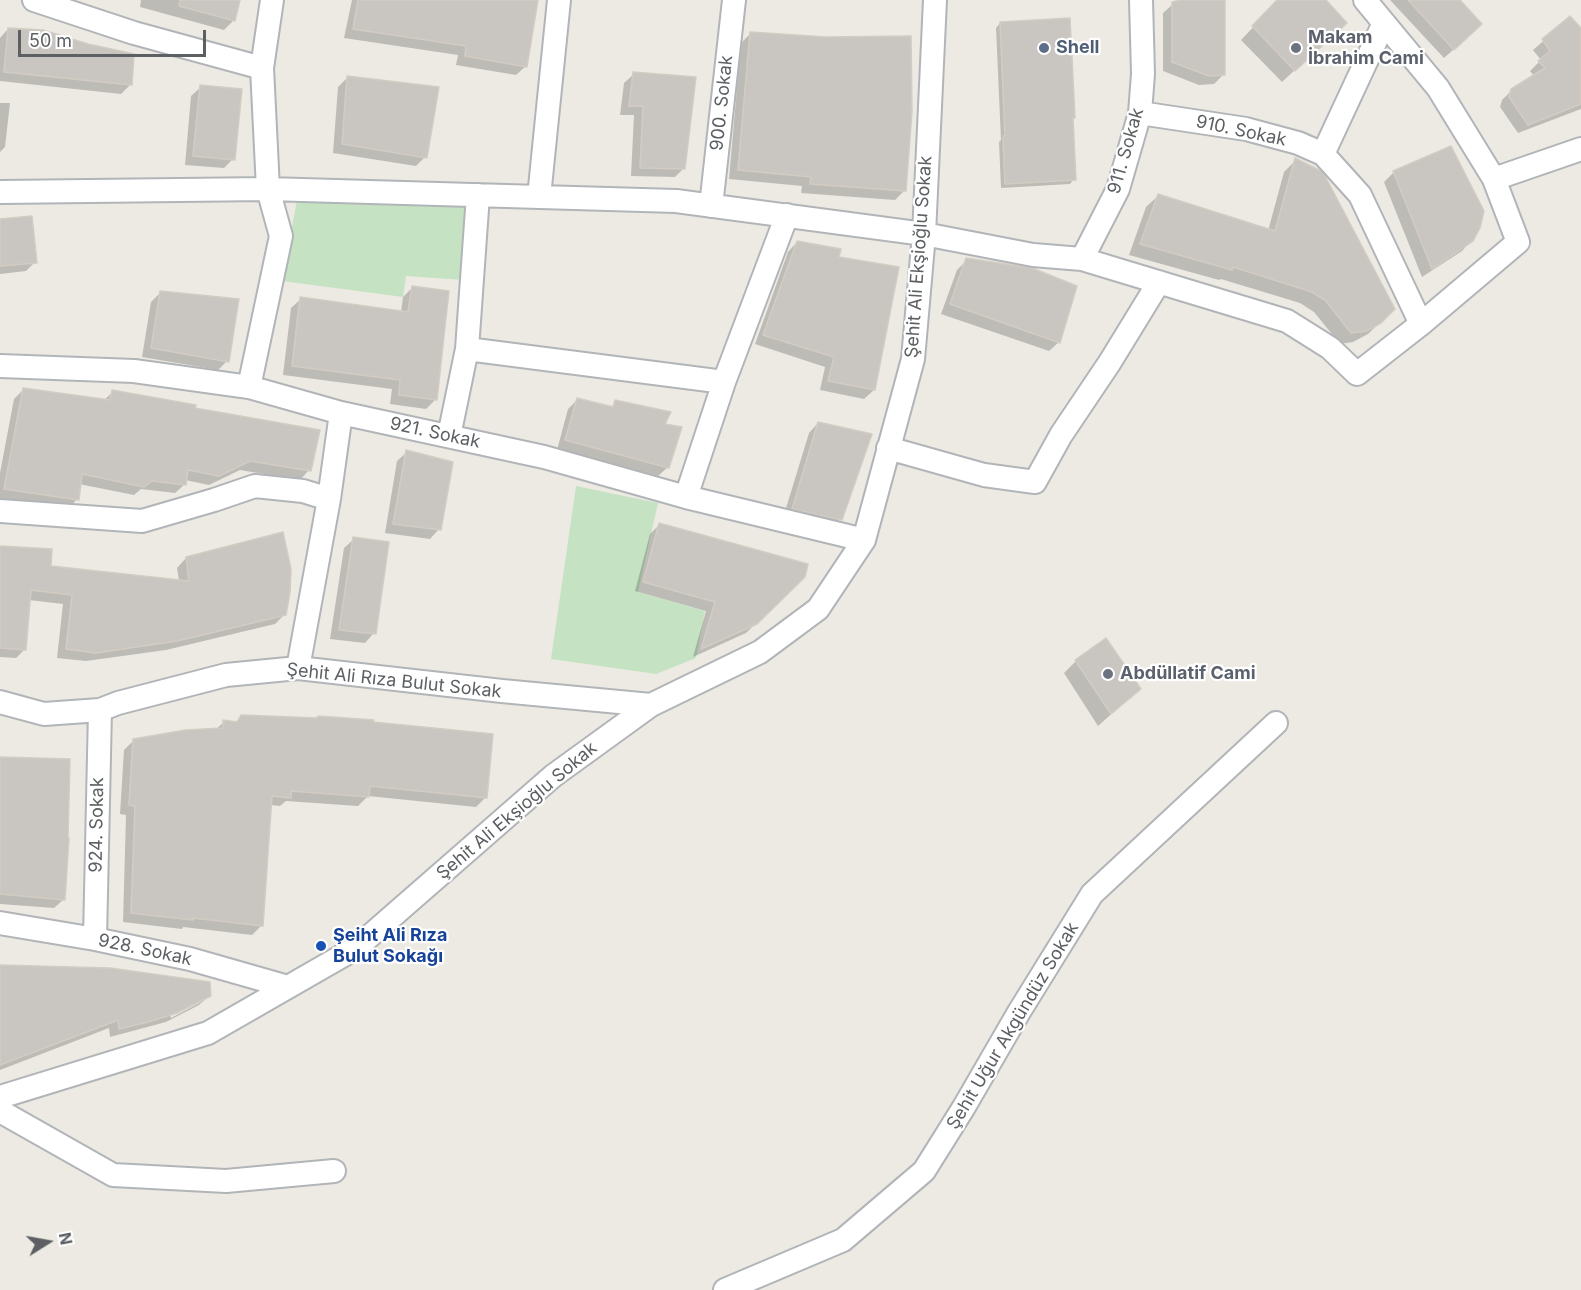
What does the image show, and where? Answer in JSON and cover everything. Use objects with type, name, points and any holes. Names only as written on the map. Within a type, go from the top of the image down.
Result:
[{"type":"street","points":[[33,0],[134,33],[262,68]]},
{"type":"street","points":[[249,387],[281,236],[268,189],[262,68],[272,0]]},
{"type":"street","points":[[539,197],[559,0]]},
{"type":"street","name":"900. Sokak","points":[[711,206],[734,0]]},
{"type":"street","name":"Şehit Ali Ekşioğlu Sokak","points":[[0,1097],[208,1033],[356,948],[553,776],[651,705],[760,652],[818,609],[864,540],[913,359],[924,234],[935,0]]},
{"type":"street","name":"911. Sokak","points":[[1082,259],[1118,189],[1140,113],[1143,74],[1141,0]]},
{"type":"street","points":[[0,192],[268,189],[478,195],[676,201],[786,215],[924,234],[1033,255],[1082,259],[1287,321],[1330,348],[1357,374],[1421,324],[1518,242],[1494,179],[1438,88],[1365,0]]},
{"type":"street","points":[[1323,154],[1384,23]]},
{"type":"street","name":"910. Sokak","points":[[1140,113],[1246,129],[1298,143],[1323,154],[1360,195],[1421,324]]},
{"type":"street","points":[[1494,179],[1581,150]]},
{"type":"street","points":[[449,436],[467,348],[478,195]]},
{"type":"street","points":[[686,496],[724,382],[786,215]]},
{"type":"street","points":[[888,448],[984,475],[1035,482],[1061,435],[1110,362],[1159,282]]},
{"type":"street","points":[[467,348],[724,382]]},
{"type":"street","name":"921. Sokak","points":[[0,366],[134,371],[249,387],[341,413],[544,457],[686,496],[864,540]]},
{"type":"street","points":[[298,668],[329,500],[341,413]]},
{"type":"street","points":[[0,511],[142,521],[255,486],[303,491],[329,500]]},
{"type":"street","name":"Şehit Ali Rıza Bulut Sokak","points":[[0,702],[44,714],[100,710],[118,703],[226,675],[298,668],[651,705]]},
{"type":"street","name":"924. Sokak","points":[[95,939],[100,710]]},
{"type":"street","name":"Şehit Uğur Akgündüz Sokak","points":[[725,1290],[843,1240],[924,1172],[1092,894],[1276,723]]},
{"type":"street","name":"928. Sokak","points":[[0,923],[95,939],[190,959],[288,987]]},
{"type":"street","points":[[0,1111],[113,1175],[226,1181],[334,1171]]},
{"type":"green space","points":[[297,200],[469,203],[463,280],[406,276],[403,297],[282,281]]},
{"type":"green space","points":[[576,486],[658,503],[638,592],[705,611],[696,658],[656,674],[551,659]]},
{"type":"building","points":[[180,0],[240,0],[235,21],[179,6]]},
{"type":"building","points":[[358,0],[538,0],[527,67],[465,56],[466,46],[353,29]]},
{"type":"building","points":[[1225,0],[1225,75],[1209,76],[1172,62],[1172,2]]},
{"type":"building","name":"Makam İbrahim Cami","points":[[1277,0],[1326,0],[1347,23],[1295,71],[1252,26]]},
{"type":"building","points":[[1408,0],[1460,0],[1482,24],[1454,50]]},
{"type":"building","points":[[1570,16],[1581,28],[1581,104],[1528,125],[1509,97],[1511,89],[1545,68],[1538,61],[1550,51],[1542,39]]},
{"type":"building","points":[[1070,18],[1076,180],[1005,184],[1000,22]]},
{"type":"building","points":[[8,28],[43,30],[88,44],[134,54],[132,85],[4,72]]},
{"type":"building","points":[[750,32],[826,37],[911,36],[912,112],[906,191],[810,184],[811,177],[738,170]]},
{"type":"building","points":[[633,72],[696,77],[685,169],[640,168],[643,106],[629,106]]},
{"type":"building","points":[[347,76],[439,87],[427,158],[342,144]]},
{"type":"building","points":[[200,85],[242,89],[235,160],[193,156]]},
{"type":"building","points":[[1451,146],[1484,211],[1480,228],[1473,241],[1432,269],[1393,171]]},
{"type":"building","points":[[1295,158],[1321,171],[1325,176],[1395,309],[1381,323],[1366,331],[1351,333],[1325,300],[1312,292],[1233,267],[1232,270],[1140,244],[1158,194],[1275,231]]},
{"type":"building","points":[[32,216],[37,263],[0,266],[0,219]]},
{"type":"building","points":[[797,241],[841,249],[839,257],[899,267],[875,390],[828,381],[834,357],[763,335]]},
{"type":"building","points":[[966,258],[1032,268],[1077,286],[1060,343],[950,304]]},
{"type":"building","points":[[412,286],[449,291],[437,400],[399,395],[400,380],[292,366],[300,297],[408,312]]},
{"type":"building","points":[[160,291],[239,299],[229,362],[151,348]]},
{"type":"building","points":[[23,388],[110,400],[112,390],[196,405],[195,408],[320,430],[311,471],[250,461],[219,476],[188,470],[186,485],[152,481],[144,487],[82,474],[79,500],[4,489]]},
{"type":"building","points":[[577,398],[613,407],[615,400],[671,412],[665,424],[682,427],[669,468],[565,440]]},
{"type":"building","points":[[818,422],[872,434],[842,520],[792,509]]},
{"type":"building","points":[[406,450],[453,462],[441,530],[393,524]]},
{"type":"building","points":[[659,523],[808,564],[805,577],[757,624],[701,649],[715,602],[643,582]]},
{"type":"building","points":[[283,532],[291,569],[286,615],[177,641],[96,653],[66,649],[72,595],[31,590],[26,650],[0,648],[0,546],[52,549],[51,566],[189,581],[186,557]]},
{"type":"building","points":[[353,537],[389,542],[376,634],[339,630]]},
{"type":"building","name":"Abdüllatif Cami","points":[[1106,638],[1141,689],[1111,714],[1075,660]]},
{"type":"building","points":[[241,715],[317,718],[318,716],[374,720],[373,722],[493,734],[487,798],[370,786],[369,797],[291,791],[291,798],[272,796],[263,926],[131,913],[135,806],[129,805],[133,739],[186,730],[223,728],[223,720],[237,722]]},
{"type":"building","points":[[0,757],[70,759],[69,838],[65,900],[0,894]]},
{"type":"building","points":[[0,965],[110,968],[210,982],[211,996],[177,1013],[148,1022],[119,1029],[118,1020],[0,1065]]},
{"type":"place","name":"Shell","points":[[1044,48]]},
{"type":"place","name":"Makam İbrahim Cami","points":[[1296,48]]},
{"type":"place","name":"Abdüllatif Cami","points":[[1108,674]]},
{"type":"place","name":"Şeiht Ali Rıza Bulut Sokağı","points":[[321,946]]}]
